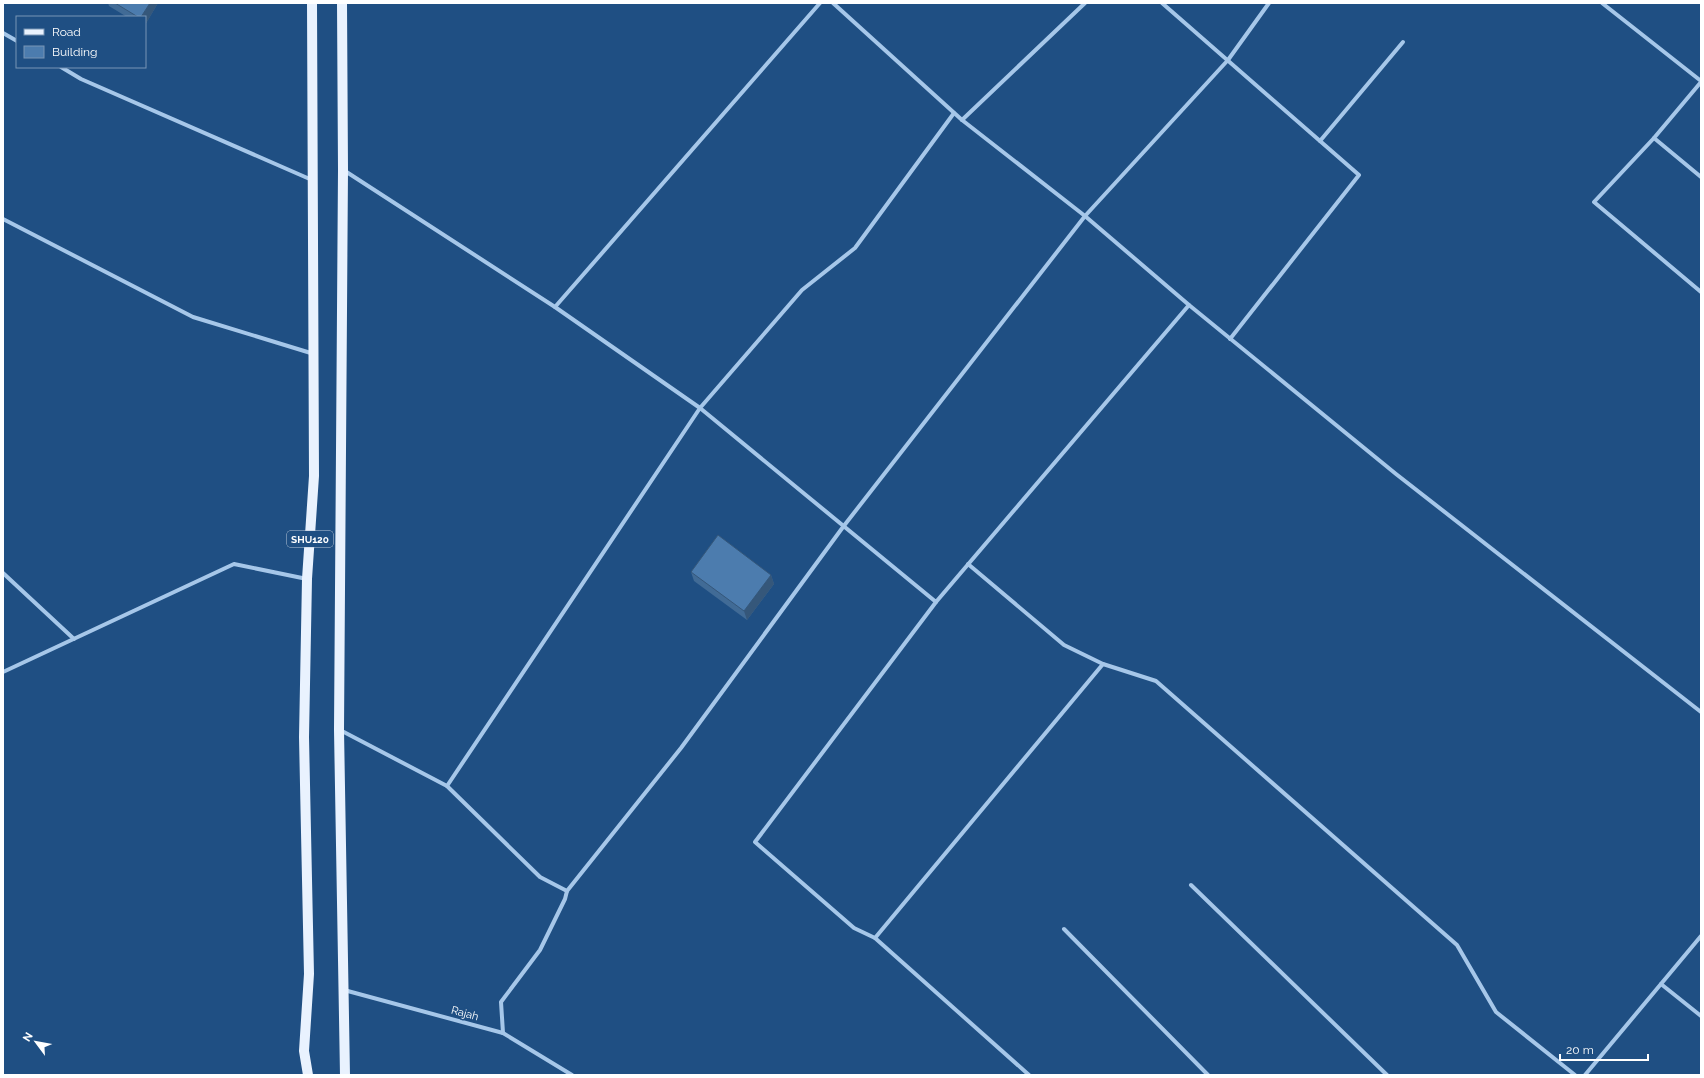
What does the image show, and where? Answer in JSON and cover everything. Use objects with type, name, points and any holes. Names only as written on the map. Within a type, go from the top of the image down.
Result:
[{"type":"main road","name":"SHU120","points":[[308,1075],[304,1051],[309,974],[304,738],[307,579],[314,476],[312,3]]},
{"type":"main road","points":[[342,3],[343,170],[339,730],[345,1075]]},
{"type":"street","points":[[555,307],[820,3]]},
{"type":"street","points":[[833,3],[962,120],[1085,216],[1189,305],[1396,474],[1701,712]]},
{"type":"street","points":[[962,120],[1085,3]]},
{"type":"street","points":[[1162,3],[1359,175],[1230,338]]},
{"type":"street","points":[[503,1033],[501,1002],[540,950],[568,891],[681,748],[843,527],[1085,216],[1228,60],[1269,3]]},
{"type":"street","points":[[1602,3],[1701,82],[1654,138],[1594,202],[1701,292]]},
{"type":"street","points":[[3,33],[16,40]]},
{"type":"street","points":[[1320,141],[1402,42]]},
{"type":"street","points":[[63,68],[81,79],[313,181]]},
{"type":"street","points":[[447,786],[700,408],[802,290],[855,248],[954,113]]},
{"type":"street","points":[[1654,138],[1701,177]]},
{"type":"street","points":[[343,170],[555,307],[700,408],[936,602]]},
{"type":"street","points":[[3,219],[193,317],[314,354]]},
{"type":"street","points":[[1030,1075],[875,938],[854,928],[755,842],[936,602],[1189,305]]},
{"type":"street","points":[[3,672],[234,564],[307,579]]},
{"type":"street","points":[[968,564],[1064,645],[1103,664],[1156,681],[1162,686],[1457,945],[1496,1012],[1575,1075]]},
{"type":"street","points":[[3,573],[74,639]]},
{"type":"street","points":[[875,938],[1103,664]]},
{"type":"street","points":[[339,730],[447,786],[540,878],[568,891]]},
{"type":"street","points":[[1191,885],[1387,1075]]},
{"type":"street","points":[[1064,930],[1208,1075]]},
{"type":"street","points":[[1585,1075],[1701,936]]},
{"type":"street","points":[[1661,984],[1701,1016]]},
{"type":"street","name":"Rajah","points":[[344,990],[503,1033],[572,1075]]},
{"type":"building","points":[[115,3],[150,3],[142,16],[136,16]]},
{"type":"building","points":[[718,535],[771,575],[744,611],[691,572]]}]
